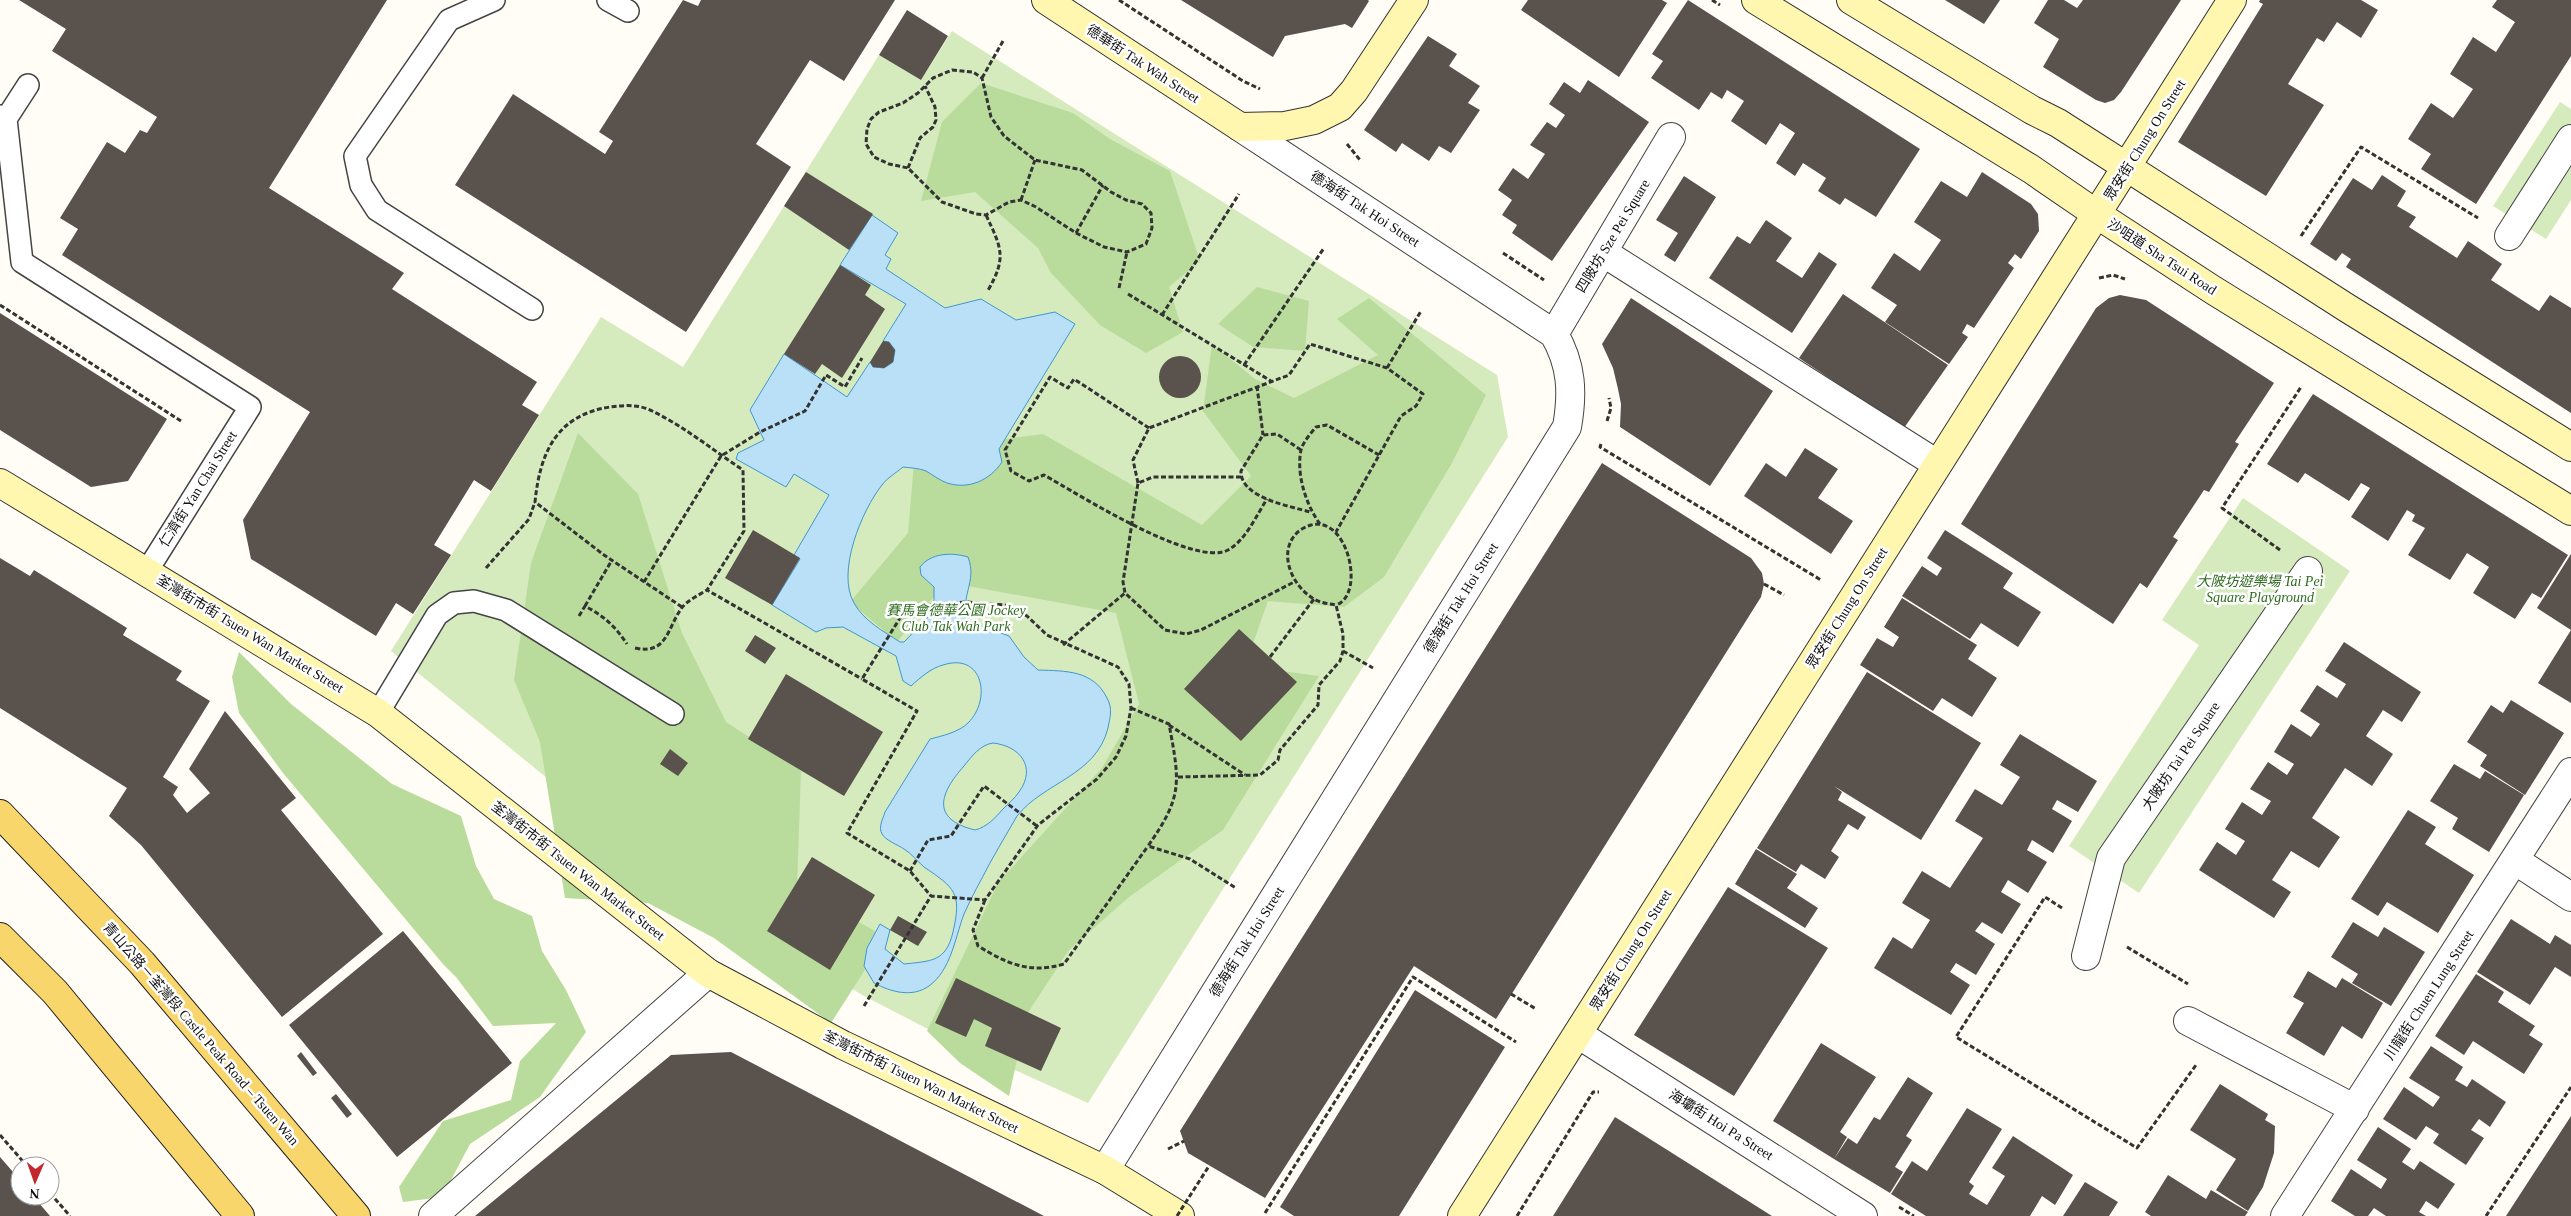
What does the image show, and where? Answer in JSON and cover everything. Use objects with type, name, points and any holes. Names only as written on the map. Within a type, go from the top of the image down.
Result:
[{"type":"main road","name":"青山公路－荃灣段 Castle Peak Road – Tsuen Wan","points":[[0,814],[142,963],[356,1216]]},
{"type":"main road","points":[[0,936],[55,992],[240,1216]]},
{"type":"street","name":"德華街 Tak Wah Street","points":[[1046,0],[1240,127]]},
{"type":"street","points":[[1240,127],[1285,126],[1314,120],[1340,107],[1354,92],[1414,0]]},
{"type":"street","name":"沙咀道 Sha Tsui Road","points":[[1756,0],[2031,168],[2098,215],[2213,290],[2571,510]]},
{"type":"street","points":[[1851,0],[2058,123],[2571,447]]},
{"type":"street","name":"眾安街 Chung On Street","points":[[1462,1216],[2066,260],[2098,215],[2232,0]]},
{"type":"street","name":"德海街 Tak Hoi Street","points":[[1105,1170],[1567,427],[1572,398],[1564,350],[1554,334],[1240,127]]},
{"type":"street","name":"四陂坊 Sze Pei Square","points":[[1554,334],[1604,253],[1671,137]]},
{"type":"street","points":[[2509,236],[2571,139]]},
{"type":"street","points":[[1604,253],[1937,464]]},
{"type":"street","name":"荃灣街市街 Tsuen Wan Market Street","points":[[0,483],[378,713],[708,973],[843,1045],[1105,1170],[1179,1216]]},
{"type":"street","name":"大陂坊 Tai Pei Square","points":[[2086,956],[2111,858],[2308,571]]},
{"type":"street","name":"川龍街 Chuen Lung Street","points":[[2285,1216],[2516,861],[2571,772]]},
{"type":"street","points":[[2516,861],[2571,897]]},
{"type":"street","points":[[433,1216],[708,973]]},
{"type":"street","points":[[2188,1021],[2354,1109]]},
{"type":"street","name":"海壩街 Hoi Pa Street","points":[[1578,1034],[1864,1216]]},
{"type":"lane","points":[[494,0],[449,20],[355,156],[361,185],[377,210],[532,309]]},
{"type":"lane","points":[[608,0],[628,11]]},
{"type":"lane","points":[[2,113],[28,85]]},
{"type":"lane","name":"仁濟街 Yan Chai Street","points":[[2,113],[22,262],[250,407],[147,571]]},
{"type":"lane","points":[[378,713],[437,615],[454,603],[474,601],[506,610],[673,714]]},
{"type":"path","points":[[1119,0],[1243,81],[1267,92]]},
{"type":"path","points":[[982,78],[973,72],[952,70],[933,78],[903,103],[879,112],[870,120],[867,129],[866,144],[874,157],[889,164],[908,168],[942,202],[976,214],[986,215],[1009,202],[1021,200],[1076,233],[1104,246],[1127,252],[1146,244],[1152,228],[1151,213],[1142,204],[1126,200],[1082,170],[1035,160],[1004,136],[991,116],[982,78],[1003,41]]},
{"type":"path","points":[[908,168],[914,148],[920,138],[933,127],[936,120],[934,107],[925,86]]},
{"type":"path","points":[[1349,136],[1347,145],[1367,167]]},
{"type":"path","points":[[2297,243],[2361,147],[2509,236]]},
{"type":"path","points":[[1021,200],[1035,160]]},
{"type":"path","points":[[1076,233],[1103,185]]},
{"type":"path","points":[[1162,315],[1240,194]]},
{"type":"path","points":[[986,215],[999,242],[1001,260],[998,273],[987,292]]},
{"type":"path","points":[[1244,365],[1324,248]]},
{"type":"path","points":[[1119,288],[1127,252]]},
{"type":"path","points":[[1500,252],[1576,299]]},
{"type":"path","points":[[2094,286],[2100,278],[2114,275],[2132,282]]},
{"type":"path","points":[[1128,294],[1271,381]]},
{"type":"path","points":[[0,305],[181,421]]},
{"type":"path","points":[[1387,368],[1422,311]]},
{"type":"path","points":[[1296,581],[1201,630],[1186,634],[1165,630],[1126,593],[1123,582],[1138,483],[1134,460],[1149,428],[1289,375],[1310,344],[1387,368],[1423,394],[1416,406],[1401,416],[1336,532]]},
{"type":"path","points":[[644,582],[721,456],[760,432],[805,410],[826,375],[845,387],[862,358]]},
{"type":"path","points":[[1149,428],[1074,379],[1068,388],[1050,377],[1005,450],[1011,471],[1029,481],[1044,475],[1167,541],[1192,550],[1218,553],[1226,551],[1242,538],[1266,499]]},
{"type":"path","points":[[1257,386],[1264,435],[1241,471],[1241,477],[1245,485],[1266,499],[1310,512]]},
{"type":"path","points":[[2302,387],[2222,508],[2308,571]]},
{"type":"path","points":[[1606,424],[1611,408],[1607,390]]},
{"type":"path","points":[[454,603],[529,519],[535,502],[538,477],[547,451],[562,426],[590,410],[628,404],[653,411],[743,470],[744,531],[707,590],[682,607],[665,640],[655,647],[645,650],[628,645],[609,621],[585,606]]},
{"type":"path","points":[[1320,525],[1310,512],[1302,480],[1301,450],[1316,427],[1327,425],[1379,456]]},
{"type":"path","points":[[1264,435],[1277,434],[1301,450]]},
{"type":"path","points":[[1602,439],[1600,447],[1828,584]]},
{"type":"path","points":[[1138,483],[1153,477],[1241,477]]},
{"type":"path","points":[[535,502],[612,560],[682,607]]},
{"type":"path","points":[[1320,525],[1332,527],[1336,532],[1346,553],[1351,570],[1352,586],[1349,595],[1342,603],[1336,605],[1314,599],[1301,589],[1288,560],[1288,545],[1303,528],[1320,525]]},
{"type":"path","points":[[561,645],[612,560]]},
{"type":"path","points":[[1764,584],[1784,595]]},
{"type":"path","points":[[707,590],[917,711],[847,833],[910,871],[931,896],[985,900]]},
{"type":"path","points":[[1064,645],[1126,593]]},
{"type":"path","points":[[1270,658],[1314,599]]},
{"type":"path","points":[[862,679],[900,618],[914,606],[966,602],[1005,605],[1027,616],[1047,636],[1118,667],[1129,684],[1131,708],[1126,736],[1116,757],[1096,779],[1037,826],[985,900],[973,930],[978,946],[1000,959],[1030,969],[1047,969],[1064,964],[1164,822],[1175,799],[1178,777],[1169,724]]},
{"type":"path","points":[[1178,777],[1260,775],[1278,760],[1280,750],[1318,705],[1319,685],[1340,661],[1343,651],[1343,634],[1336,605]]},
{"type":"path","points":[[1343,651],[1376,670]]},
{"type":"path","points":[[1131,708],[1169,724],[1245,775]]},
{"type":"path","points":[[910,871],[928,840],[951,836],[984,786],[1037,826]]},
{"type":"path","points":[[1148,846],[1190,859],[1239,889]]},
{"type":"path","points":[[864,1006],[931,896]]},
{"type":"path","points":[[1265,1213],[1413,977],[1516,1042]]},
{"type":"path","points":[[1511,994],[1536,1008]]},
{"type":"path","points":[[2486,1216],[2571,1087]]},
{"type":"path","points":[[1517,1216],[1593,1092],[1608,1091]]},
{"type":"path","points":[[0,1135],[18,1156]]},
{"type":"path","points":[[1168,1149],[1184,1141]]},
{"type":"path","points":[[1179,1216],[1210,1166]]},
{"type":"path","points":[[60,1204],[70,1216]]},
{"type":"path","points":[[1898,1206],[1914,1216]]},
{"type":"green space","name":"賽馬會德華公園 Jockey Club Tak Wah Park","points":[[952,31],[1497,375],[1508,437],[1088,1103],[955,1043],[864,996],[778,945],[606,826],[391,651],[601,317],[683,367],[879,55],[921,80]]},
{"type":"green space","points":[[981,83],[1073,113],[1110,139],[1170,171],[1200,261],[1169,287],[1183,332],[1146,353],[1100,325],[1051,273],[1038,248],[975,192],[921,201],[942,122]]},
{"type":"green space","points":[[2560,102],[2571,109],[2571,200],[2546,239],[2493,206]]},
{"type":"green space","points":[[1257,287],[1309,301],[1305,351],[1253,347],[1218,324]]},
{"type":"green space","points":[[1369,298],[1486,395],[1452,463],[1384,577],[1344,607],[1268,601],[1245,666],[1319,676],[1223,830],[1129,897],[1069,950],[1027,1014],[1009,1096],[960,1063],[927,1031],[998,883],[1102,768],[1139,704],[1116,613],[946,582],[897,642],[850,602],[908,533],[915,451],[1043,434],[1202,525],[1251,476],[1203,411],[1212,344],[1255,379],[1294,398],[1378,355],[1337,319]]},
{"type":"green space","points":[[578,433],[638,494],[682,633],[726,722],[801,771],[797,888],[886,937],[831,1023],[714,938],[648,903],[565,898],[540,742],[514,680],[531,563]]},
{"type":"green space","name":"大陂坊遊樂場 Tai Pei Square Playground","points":[[2243,498],[2350,571],[2139,893],[2069,846],[2199,645],[2162,620]]},
{"type":"green space","points":[[239,652],[291,704],[392,784],[461,816],[476,866],[494,899],[532,916],[542,951],[566,990],[586,1032],[540,1097],[470,1144],[442,1197],[403,1202],[399,1187],[443,1121],[511,1100],[520,1061],[556,1023],[493,1026],[456,977],[443,964],[283,773],[239,713],[232,677]]},
{"type":"water","points":[[872,215],[898,233],[885,255],[891,259],[886,269],[945,308],[981,299],[1016,320],[1055,312],[1075,324],[999,449],[1002,462],[991,474],[978,482],[955,485],[947,483],[926,471],[903,467],[886,480],[874,496],[854,542],[848,575],[849,590],[854,603],[863,615],[887,634],[900,642],[904,642],[934,611],[934,587],[921,575],[920,567],[925,562],[936,556],[948,554],[968,557],[971,575],[966,597],[966,612],[969,621],[1009,636],[1024,657],[1038,670],[1068,672],[1086,677],[1101,689],[1109,702],[1110,709],[1108,728],[1102,744],[1093,757],[1081,768],[1028,804],[1017,816],[964,914],[951,953],[942,971],[929,986],[909,993],[887,989],[874,983],[864,966],[867,948],[880,924],[890,930],[885,949],[904,964],[922,962],[942,955],[950,942],[953,932],[956,919],[956,900],[954,893],[943,881],[907,851],[884,836],[880,829],[881,823],[885,812],[930,739],[960,729],[968,723],[975,713],[980,702],[979,680],[975,671],[967,665],[957,663],[934,668],[911,686],[903,681],[896,656],[843,627],[826,628],[816,632],[772,605],[800,559],[794,555],[829,495],[794,474],[786,487],[736,459],[738,453],[764,440],[750,410],[784,354],[847,397],[870,362],[873,367],[884,368],[893,362],[895,350],[889,342],[883,341],[906,304],[840,265]],"holes":[[[993,743],[1003,745],[1018,753],[1026,766],[1024,783],[1019,792],[994,819],[979,829],[975,830],[951,819],[945,812],[945,795],[956,776],[980,749]]]},
{"type":"building","points":[[19,0],[387,0],[269,188],[404,273],[392,289],[537,382],[522,405],[539,415],[491,491],[474,480],[434,545],[451,555],[413,614],[396,603],[376,636],[251,559],[243,520],[310,412],[62,255],[78,229],[60,218],[107,142],[125,153],[140,130],[147,133],[157,117],[52,51],[66,29]]},
{"type":"building","points":[[683,0],[698,6],[701,0],[895,0],[844,81],[810,60],[756,144],[791,167],[686,332],[455,185],[513,94],[605,154],[613,141],[599,132]]},
{"type":"building","points":[[1181,0],[1369,1],[1352,28],[1345,24],[1285,36],[1273,57]]},
{"type":"building","points":[[1528,0],[1662,0],[1667,3],[1619,77],[1521,10]]},
{"type":"building","points":[[1688,0],[1920,149],[1876,217],[1845,198],[1840,205],[1818,191],[1826,178],[1803,163],[1795,176],[1776,163],[1795,133],[1780,123],[1766,145],[1731,121],[1744,101],[1727,90],[1722,99],[1711,92],[1699,110],[1651,78],[1663,61],[1652,54]]},
{"type":"building","points":[[1945,0],[2000,0],[1984,24]]},
{"type":"building","points":[[2048,0],[2064,0],[2077,8],[2083,0],[2181,0],[2121,92],[2114,100],[2105,103],[2096,100],[2043,67],[2059,39],[2034,23]]},
{"type":"building","points":[[2260,0],[2361,0],[2378,10],[2361,38],[2337,22],[2324,42],[2317,38],[2288,84],[2324,105],[2266,196],[2178,142],[2263,4],[2259,2]]},
{"type":"building","points":[[2497,0],[2571,0],[2571,56],[2476,204],[2421,169],[2431,154],[2408,139],[2431,103],[2453,118],[2473,89],[2450,74],[2473,37],[2496,52],[2515,22],[2492,7]]},
{"type":"building","points":[[907,10],[948,36],[921,80],[879,55]]},
{"type":"building","points":[[1428,36],[1457,54],[1449,66],[1480,86],[1468,103],[1480,110],[1451,153],[1439,146],[1429,161],[1402,143],[1396,152],[1364,130]]},
{"type":"building","points":[[1588,80],[1649,122],[1552,261],[1512,233],[1517,225],[1502,215],[1512,200],[1498,190],[1513,168],[1528,179],[1545,154],[1530,145],[1547,122],[1556,128],[1565,115],[1549,104],[1564,82],[1580,93]]},
{"type":"building","points":[[806,172],[873,214],[849,250],[784,206]]},
{"type":"building","points":[[1982,172],[2031,204],[2038,214],[2039,231],[2021,259],[2015,254],[2008,263],[2014,268],[1974,328],[1967,324],[1962,333],[1968,337],[1949,364],[1885,322],[1897,305],[1871,288],[1894,253],[1920,271],[1941,240],[1914,222],[1941,181],[1967,197]]},
{"type":"building","points":[[2382,175],[2406,191],[2397,206],[2416,217],[2409,227],[2457,258],[2468,241],[2502,264],[2491,280],[2539,311],[2550,295],[2571,308],[2571,413],[2346,267],[2351,259],[2342,253],[2336,261],[2310,244],[2353,178],[2372,190]]},
{"type":"building","points":[[1684,176],[1716,197],[1675,262],[1664,255],[1678,233],[1656,220]]},
{"type":"building","points":[[1766,220],[1792,238],[1776,261],[1802,278],[1819,252],[1837,264],[1792,333],[1709,278],[1737,236],[1750,244]]},
{"type":"building","points":[[840,265],[871,285],[865,295],[885,309],[842,378],[822,364],[815,374],[784,354]]},
{"type":"building","points":[[1843,294],[1948,365],[1904,428],[1799,358]]},
{"type":"building","points":[[2120,295],[2146,300],[2274,383],[2235,442],[2239,444],[2209,492],[2204,490],[2173,537],[2178,540],[2147,588],[2140,583],[2113,624],[1961,524],[2096,308],[2109,298]]},
{"type":"building","points":[[1631,298],[1773,391],[1710,486],[1620,427],[1621,404],[1618,389],[1613,368],[1602,344]]},
{"type":"building","points":[[0,313],[167,419],[128,481],[91,487],[0,430]]},
{"type":"building","points":[[883,341],[889,342],[895,350],[893,362],[884,368],[873,367],[870,362]]},
{"type":"building","points":[[1180,356],[1195,362],[1201,377],[1195,392],[1180,398],[1165,392],[1159,377],[1165,362]]},
{"type":"building","points":[[2313,394],[2568,555],[2541,598],[2532,593],[2515,619],[2473,593],[2489,567],[2467,553],[2450,580],[2408,555],[2425,528],[2412,521],[2415,515],[2407,510],[2388,541],[2351,517],[2370,488],[2361,483],[2349,501],[2305,473],[2298,483],[2267,464]]},
{"type":"building","points":[[1805,448],[1838,469],[1818,498],[1853,521],[1831,554],[1744,496],[1766,463],[1786,477]]},
{"type":"building","points":[[1602,463],[1751,558],[1762,573],[1764,584],[1761,597],[1496,1019],[1414,966],[1265,1198],[1188,1153],[1180,1131]]},
{"type":"building","points":[[753,530],[800,558],[772,605],[725,578]]},
{"type":"building","points":[[1945,530],[2013,573],[2003,588],[2041,612],[2018,647],[1981,623],[1970,639],[1902,596],[1922,566],[1937,576],[1942,568],[1927,558]]},
{"type":"building","points":[[2571,554],[2571,630],[2537,608]]},
{"type":"building","points":[[0,558],[30,576],[34,570],[127,628],[123,635],[182,671],[176,680],[210,701],[163,777],[178,787],[173,795],[187,813],[210,793],[189,769],[225,711],[296,798],[281,810],[383,934],[282,1017],[141,845],[109,816],[127,788],[0,708]]},
{"type":"building","points":[[1902,598],[1977,645],[1968,659],[1997,678],[1972,717],[1942,698],[1933,711],[1860,665],[1877,638],[1893,647],[1899,637],[1884,627]]},
{"type":"building","points":[[1239,629],[1297,682],[1241,741],[1184,689]]},
{"type":"building","points":[[2571,630],[2571,703],[2538,683]]},
{"type":"building","points":[[755,635],[776,648],[765,664],[745,651]]},
{"type":"building","points":[[2344,642],[2421,692],[2402,722],[2383,710],[2366,736],[2393,754],[2372,786],[2345,768],[2312,818],[2340,837],[2319,868],[2291,851],[2272,880],[2291,892],[2274,918],[2199,870],[2217,842],[2236,855],[2245,841],[2225,829],[2242,802],[2262,815],[2271,801],[2250,789],[2268,762],[2287,775],[2294,764],[2274,752],[2291,724],[2311,737],[2320,724],[2300,711],[2317,685],[2337,698],[2346,684],[2325,671]]},
{"type":"building","points":[[1867,672],[1981,743],[1921,840],[1834,786],[1842,792],[1838,800],[1866,817],[1858,830],[1848,824],[1831,851],[1839,857],[1825,879],[1801,864],[1796,872],[1757,848]]},
{"type":"building","points":[[786,674],[883,732],[844,796],[748,739]]},
{"type":"building","points":[[2511,700],[2564,733],[2525,795],[2480,766],[2487,755],[2467,742],[2491,705],[2503,713]]},
{"type":"building","points":[[2020,734],[2097,781],[2078,812],[2057,800],[2052,809],[2072,821],[2053,853],[2032,840],[2027,850],[2047,862],[2028,893],[2008,880],[2001,892],[2021,904],[2002,934],[1982,922],[1975,931],[1995,944],[1976,975],[1956,963],[1950,972],[1970,985],[1951,1015],[1874,968],[1893,937],[1912,949],[1930,920],[1902,903],[1922,871],[1950,888],[1983,838],[1955,821],[1975,789],[2002,805],[2020,777],[2000,765]]},
{"type":"building","points":[[670,749],[688,763],[678,776],[660,764]]},
{"type":"building","points":[[2454,764],[2480,779],[2485,771],[2524,795],[2489,852],[2452,829],[2458,818],[2430,801]]},
{"type":"building","points":[[2408,810],[2436,827],[2425,844],[2474,875],[2438,933],[2387,902],[2378,916],[2351,899]]},
{"type":"building","points":[[1756,849],[1797,874],[1787,888],[1818,908],[1805,928],[1735,884]]},
{"type":"building","points":[[812,857],[875,895],[830,970],[767,931]]},
{"type":"building","points":[[1728,887],[1828,948],[1734,1096],[1634,1035]]},
{"type":"building","points":[[898,916],[927,932],[918,946],[890,930]]},
{"type":"building","points":[[2511,919],[2550,944],[2555,935],[2571,945],[2571,977],[2555,967],[2530,1005],[2477,972]]},
{"type":"building","points":[[2353,922],[2378,937],[2384,927],[2425,952],[2391,1006],[2352,983],[2358,974],[2331,957]]},
{"type":"building","points":[[403,931],[512,1063],[397,1157],[289,1025]]},
{"type":"building","points":[[2308,971],[2336,988],[2342,978],[2383,1003],[2362,1039],[2342,1026],[2324,1056],[2286,1033],[2304,1003],[2293,997]]},
{"type":"building","points":[[2476,974],[2504,992],[2498,1002],[2535,1026],[2529,1035],[2543,1044],[2524,1074],[2473,1041],[2464,1055],[2435,1036]]},
{"type":"building","points":[[956,978],[1061,1028],[1041,1071],[985,1046],[992,1028],[974,1019],[966,1037],[935,1023]]},
{"type":"building","points":[[1415,990],[1505,1047],[1399,1216],[1294,1216],[1280,1207]]},
{"type":"building","points":[[1821,1043],[1876,1077],[1840,1132],[1847,1137],[1834,1159],[1773,1121]]},
{"type":"building","points":[[2431,1046],[2463,1067],[2455,1080],[2467,1087],[2472,1079],[2506,1102],[2490,1127],[2479,1119],[2471,1130],[2484,1138],[2466,1165],[2433,1143],[2439,1134],[2426,1126],[2416,1140],[2383,1119],[2404,1087],[2433,1107],[2440,1097],[2409,1078]]},
{"type":"building","points":[[301,1052],[317,1073],[313,1076],[297,1056]]},
{"type":"building","points":[[731,1052],[1044,1216],[475,1216],[671,1055]]},
{"type":"building","points":[[1908,1077],[1933,1093],[1906,1136],[1912,1140],[1895,1167],[1903,1172],[1890,1193],[1834,1159],[1848,1138],[1857,1144],[1874,1117],[1880,1120]]},
{"type":"building","points":[[2220,1084],[2268,1114],[2265,1120],[2275,1126],[2274,1153],[2263,1187],[2248,1211],[2216,1190],[2236,1159],[2190,1130]]},
{"type":"building","points":[[336,1094],[352,1114],[347,1118],[331,1098]]},
{"type":"building","points":[[1967,1108],[2002,1129],[1969,1182],[1974,1186],[1969,1194],[1987,1205],[2005,1176],[1992,1168],[2013,1136],[2073,1175],[2055,1205],[2042,1196],[2030,1216],[1926,1216],[1891,1194],[1912,1161],[1927,1171]]},
{"type":"building","points":[[2571,1116],[2571,1216],[2506,1216]]},
{"type":"building","points":[[1615,1117],[1772,1216],[1553,1216]]},
{"type":"building","points":[[2378,1127],[2411,1149],[2402,1162],[2414,1170],[2420,1161],[2455,1184],[2438,1209],[2426,1201],[2419,1212],[2426,1216],[2386,1216],[2374,1208],[2368,1216],[2355,1216],[2331,1201],[2351,1169],[2381,1189],[2387,1179],[2357,1160]]},
{"type":"building","points":[[0,1157],[10,1168],[10,1206],[42,1206],[50,1216],[0,1216]]},
{"type":"building","points":[[2168,1175],[2206,1199],[2211,1190],[2248,1212],[2245,1216],[2151,1216],[2145,1212]]},
{"type":"building","points":[[2085,1182],[2118,1202],[2109,1216],[2063,1216]]}]
